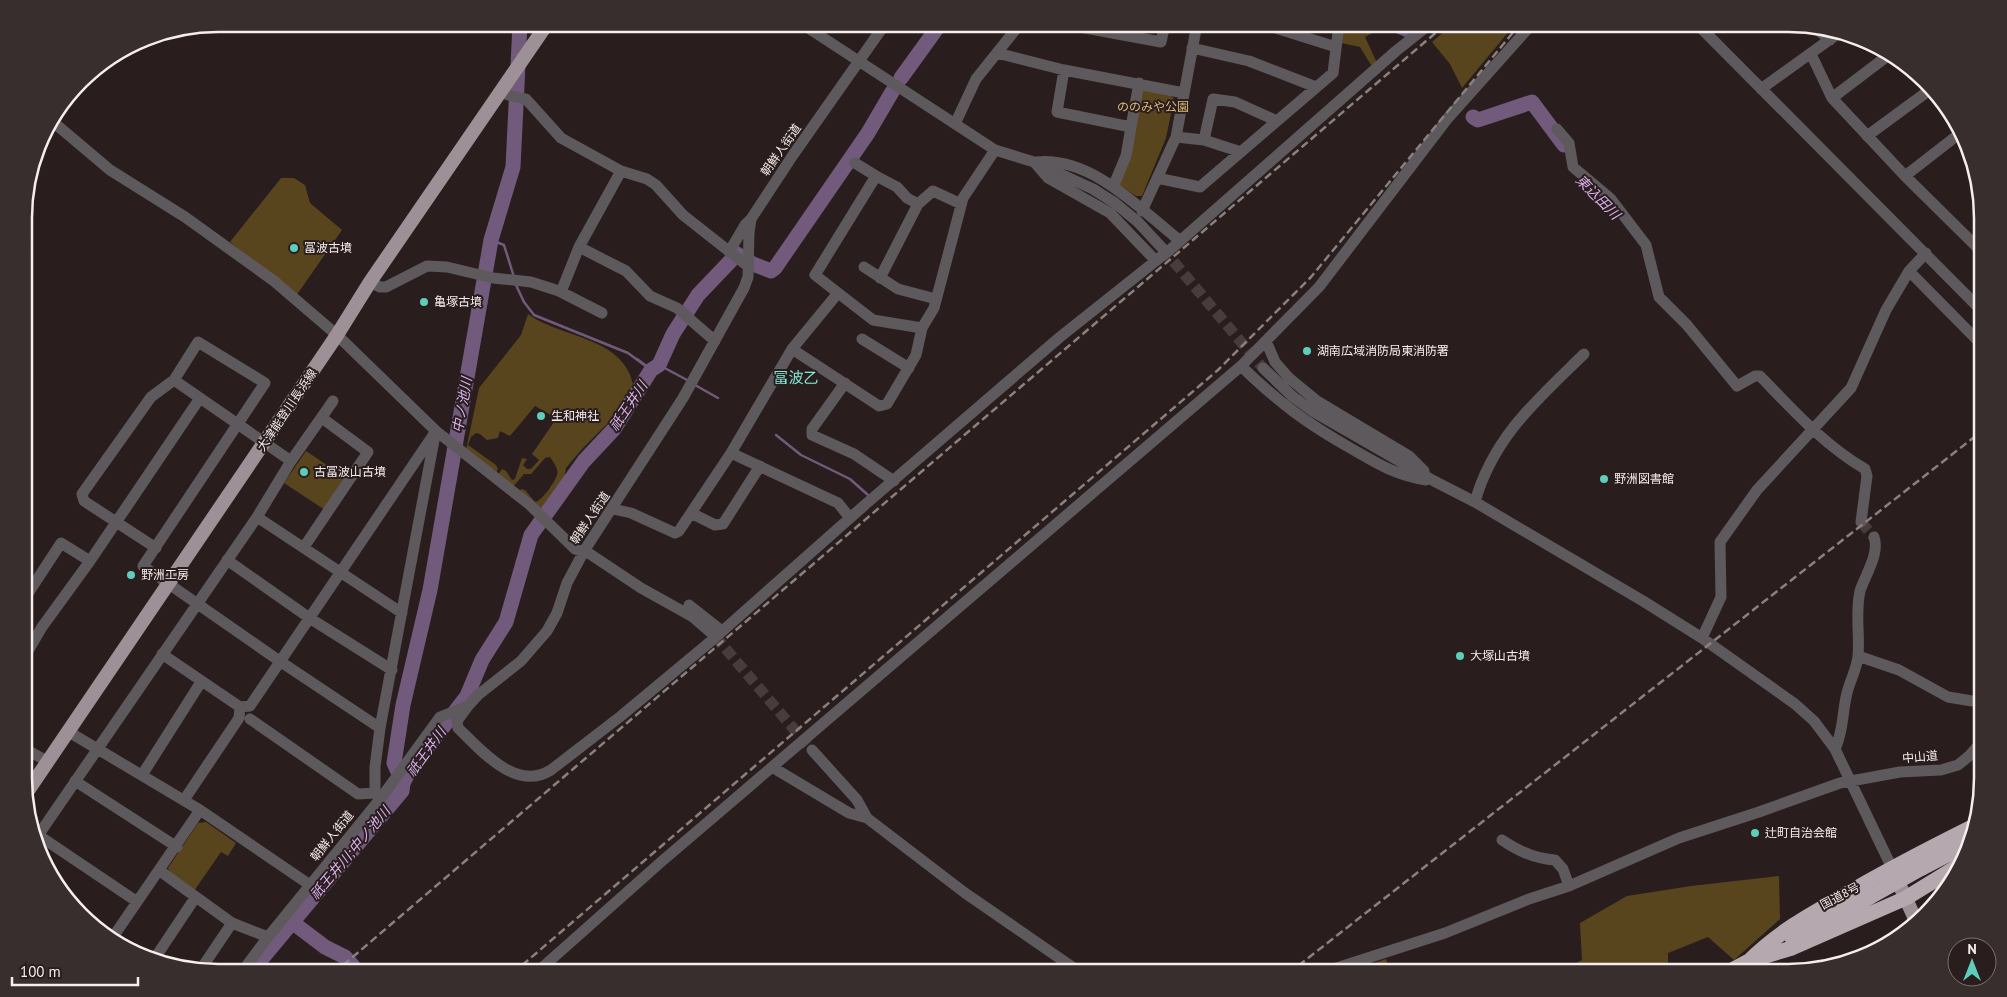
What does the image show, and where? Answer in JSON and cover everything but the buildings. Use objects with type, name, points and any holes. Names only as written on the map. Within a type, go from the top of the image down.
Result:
[{"type":"highway","points":[[1749,961],[1767,943],[1790,926],[1892,868],[1967,829]]},
{"type":"highway","name":"国道8号","points":[[1743,964],[1960,848]]},
{"type":"highway","points":[[1749,961],[1792,948],[1906,898],[1950,872]]},
{"type":"main road","name":"大津能登川長浜線","points":[[32,776],[50,762],[337,335],[370,282],[506,89],[541,32]]},
{"type":"main road","points":[[1892,868],[1914,916]]},
{"type":"street","points":[[814,32],[995,150],[1034,162],[1093,189],[1115,203],[1138,222],[1162,249]]},
{"type":"street","name":"朝鮮人街道","points":[[248,964],[378,795],[390,786],[440,717],[465,707],[521,661],[543,637],[558,613],[567,583],[584,551],[613,509],[683,398],[744,288],[749,263],[748,233],[751,219],[793,155],[880,32]]},
{"type":"street","points":[[955,124],[976,79],[1014,32]]},
{"type":"street","points":[[1107,32],[1161,42],[1163,32]]},
{"type":"street","points":[[1142,211],[1176,137],[1195,32]]},
{"type":"street","points":[[1288,32],[1336,47]]},
{"type":"street","points":[[1157,178],[1200,187],[1333,73],[1338,32]]},
{"type":"street","points":[[465,707],[458,721],[458,728],[500,766],[529,777],[541,776],[621,716],[1060,337],[1156,261],[1420,32]]},
{"type":"street","points":[[546,964],[661,862],[1241,366],[1319,287],[1448,118],[1525,32]]},
{"type":"street","points":[[1705,32],[1974,303]]},
{"type":"street","points":[[1761,89],[1832,38]]},
{"type":"street","points":[[1192,48],[1249,61],[1316,87]]},
{"type":"street","points":[[997,53],[1064,70],[1184,92]]},
{"type":"street","points":[[1812,54],[1832,98],[1905,176],[1974,244]]},
{"type":"street","points":[[1832,98],[1884,59]]},
{"type":"street","points":[[1064,70],[1057,112],[1131,127]]},
{"type":"street","points":[[1112,187],[1126,156],[1139,83]]},
{"type":"street","points":[[506,89],[526,99],[561,138],[621,171],[647,179],[656,185],[683,215],[732,255],[749,263]]},
{"type":"street","points":[[1867,136],[1925,93]]},
{"type":"street","points":[[1204,140],[1213,99],[1235,102],[1277,121]]},
{"type":"street","points":[[57,125],[110,170],[186,217],[274,281],[337,335],[439,433],[530,505],[575,549],[584,551],[652,595],[660,593],[682,601],[705,615],[719,633]]},
{"type":"street","points":[[1557,129],[1569,143],[1573,167],[1611,199],[1646,246],[1659,297],[1687,325],[1738,386],[1755,376],[1760,376],[1814,431],[1842,456],[1865,469],[1867,476],[1862,522]]},
{"type":"street","points":[[1176,137],[1204,140],[1241,152]]},
{"type":"street","points":[[1905,176],[1955,137]]},
{"type":"street","points":[[792,349],[879,406],[887,404],[916,355],[922,328],[934,308],[961,204],[995,150]]},
{"type":"street","points":[[1034,162],[1054,160],[1080,168],[1112,187],[1179,240]]},
{"type":"street","points":[[1034,162],[1048,178],[1110,212],[1156,261]]},
{"type":"street","points":[[855,163],[897,186],[907,198],[918,204]]},
{"type":"street","points":[[561,292],[579,247],[621,171]]},
{"type":"street","points":[[876,176],[815,275],[873,320],[922,328]]},
{"type":"street","points":[[880,278],[918,204],[933,191],[961,204]]},
{"type":"street","points":[[732,255],[745,225],[751,219]]},
{"type":"street","points":[[579,247],[626,271],[650,296],[677,308],[715,341]]},
{"type":"street","points":[[1702,638],[1721,597],[1720,542],[1757,490],[1814,431],[1840,398],[1851,388],[1886,310],[1909,271],[1926,253]]},
{"type":"street","points":[[370,282],[380,287],[386,287],[427,266],[447,267],[561,292],[602,313]]},
{"type":"street","points":[[864,267],[898,289],[936,299]]},
{"type":"street","points":[[1909,271],[1974,337]]},
{"type":"street","points":[[613,509],[632,513],[675,533],[679,531],[731,452],[792,349],[838,293]]},
{"type":"street","points":[[862,339],[909,368]]},
{"type":"street","points":[[1266,341],[1275,362],[1296,384],[1318,402],[1409,456],[1434,482]]},
{"type":"street","points":[[156,548],[84,501],[82,494],[152,397],[174,380],[198,342],[265,383],[239,424],[156,548],[143,566],[380,728]]},
{"type":"street","points":[[1475,502],[1481,480],[1504,437],[1538,398],[1584,354]]},
{"type":"street","points":[[1241,366],[1275,399],[1309,425],[1402,476],[1434,482]]},
{"type":"street","points":[[1264,368],[1292,396],[1314,412],[1434,482],[1475,502],[1702,638],[1795,704],[1814,721],[1835,749],[1892,868]]},
{"type":"street","points":[[174,380],[291,460]]},
{"type":"street","points":[[845,384],[812,429],[812,435],[854,454],[894,481]]},
{"type":"street","points":[[32,644],[200,398]]},
{"type":"street","points":[[40,832],[257,517],[291,460],[333,401]]},
{"type":"street","points":[[304,547],[368,452],[322,418]]},
{"type":"street","points":[[184,800],[439,433]]},
{"type":"street","points":[[162,654],[358,794],[378,795],[375,767],[380,728],[439,433]]},
{"type":"street","points":[[731,452],[838,503],[850,518]]},
{"type":"street","points":[[691,513],[715,525],[723,524],[760,466]]},
{"type":"street","points":[[257,517],[304,547],[340,574],[402,613]]},
{"type":"street","points":[[1835,749],[1840,737],[1846,693],[1858,656],[1857,624],[1860,592],[1875,551],[1876,543],[1874,537]]},
{"type":"street","points":[[32,587],[61,543],[90,561]]},
{"type":"street","points":[[227,560],[311,618],[392,670]]},
{"type":"street","points":[[1858,656],[1899,670],[1948,697],[1972,701]]},
{"type":"street","points":[[142,774],[201,682]]},
{"type":"street","points":[[70,732],[96,750],[142,774],[200,810],[310,885]]},
{"type":"street","points":[[812,750],[858,800],[867,818]]},
{"type":"street","name":"中山道","points":[[1349,964],[1445,933],[1529,899],[1569,886],[1679,838],[1850,781],[1900,772],[1941,770],[1958,765],[1974,750]]},
{"type":"street","points":[[32,753],[50,762]]},
{"type":"street","points":[[772,767],[849,813],[867,818],[965,893],[1068,964]]},
{"type":"street","points":[[76,781],[177,847]]},
{"type":"street","points":[[115,933],[136,901],[177,847],[200,810]]},
{"type":"street","points":[[1502,840],[1540,860],[1555,860],[1562,869],[1569,886]]},
{"type":"street","points":[[44,843],[136,901]]},
{"type":"street","points":[[160,871],[232,923],[268,937]]},
{"type":"street","points":[[157,954],[195,898]]},
{"type":"street","points":[[205,964],[232,923]]},
{"type":"green space","points":[[1342,32],[1374,32],[1365,37],[1377,63],[1371,65],[1360,47],[1341,43]]},
{"type":"green space","points":[[1444,32],[1508,32],[1462,88],[1450,64],[1432,42]]},
{"type":"green space","name":"ののみや公園","points":[[1144,90],[1170,95],[1174,99],[1166,138],[1142,196],[1136,196],[1119,185],[1140,93]]},
{"type":"green space","points":[[281,178],[294,178],[305,185],[310,203],[342,230],[296,296],[230,242]]},
{"type":"green space","points":[[528,314],[542,322],[589,340],[604,348],[617,357],[627,368],[633,384],[610,421],[566,468],[564,480],[541,509],[519,494],[521,489],[525,490],[535,502],[551,487],[557,472],[550,457],[545,458],[531,474],[524,474],[512,488],[497,476],[502,469],[506,471],[512,480],[515,479],[522,458],[527,459],[523,465],[527,469],[531,469],[539,460],[532,454],[554,422],[549,414],[535,406],[510,436],[500,431],[498,438],[487,440],[476,433],[471,437],[468,445],[496,465],[498,469],[495,475],[466,450],[479,388],[521,335]]},
{"type":"green space","points":[[306,451],[346,478],[325,510],[284,483]]},
{"type":"green space","points":[[206,822],[236,843],[228,856],[221,852],[194,891],[169,871],[168,868],[198,823]]},
{"type":"green space","points":[[1779,876],[1780,919],[1734,960],[1708,937],[1668,953],[1668,964],[1574,964],[1582,960],[1580,923],[1627,896],[1691,886]]},
{"type":"green space","points":[[1386,959],[1388,964],[1372,964]]},
{"type":"waterway","name":"中ノ池川","points":[[403,783],[394,763],[403,705],[430,590],[491,240],[513,167],[520,32]]},
{"type":"waterway","name":"祇王井川","points":[[901,78],[934,32]]},
{"type":"waterway","name":"祇王井川","points":[[258,964],[402,791],[403,783],[410,770],[467,696],[482,660],[506,622],[531,535],[584,461],[614,429],[651,370],[659,365],[673,334],[698,295],[737,254],[753,264],[771,271],[775,268],[868,133],[892,92]]},
{"type":"waterway","name":"東込田川","points":[[1473,117],[1478,120],[1532,102],[1564,145]]},
{"type":"waterway","points":[[491,240],[504,245],[514,277]]},
{"type":"waterway","points":[[516,285],[524,302],[534,315],[628,353],[651,370]]},
{"type":"waterway","points":[[637,359],[648,367]]},
{"type":"waterway","points":[[659,365],[689,381]]},
{"type":"waterway","points":[[695,385],[718,398]]},
{"type":"waterway","points":[[776,435],[801,455],[850,479],[868,495]]},
{"type":"waterway","name":"中ノ池川","points":[[292,922],[325,947],[345,957],[351,964]]},
{"type":"tunnel","points":[[1163,249],[1263,368]]},
{"type":"tunnel","points":[[1861,522],[1874,537]]},
{"type":"tunnel","points":[[715,636],[809,747]]},
{"type":"railway","points":[[345,964],[1437,32]]},
{"type":"railway","points":[[524,964],[1218,370],[1311,277],[1513,32]]},
{"type":"railway","points":[[1301,964],[1974,437]]},
{"type":"place","name":"冨波古墳","points":[[294,248]]},
{"type":"place","name":"亀塚古墳","points":[[424,302]]},
{"type":"place","name":"湖南広域消防局東消防署","points":[[1307,351]]},
{"type":"place","name":"生和神社","points":[[541,416]]},
{"type":"place","name":"古冨波山古墳","points":[[304,472]]},
{"type":"place","name":"野洲図書館","points":[[1604,479]]},
{"type":"place","name":"野洲工房","points":[[131,575]]},
{"type":"place","name":"大塚山古墳","points":[[1460,656]]},
{"type":"place","name":"辻町自治会館","points":[[1755,833]]},
{"type":"district","name":"冨波乙","points":[[796,378]]},
{"type":"water label","name":"祇王井川;中ノ池川","points":[[350,853]]}]
